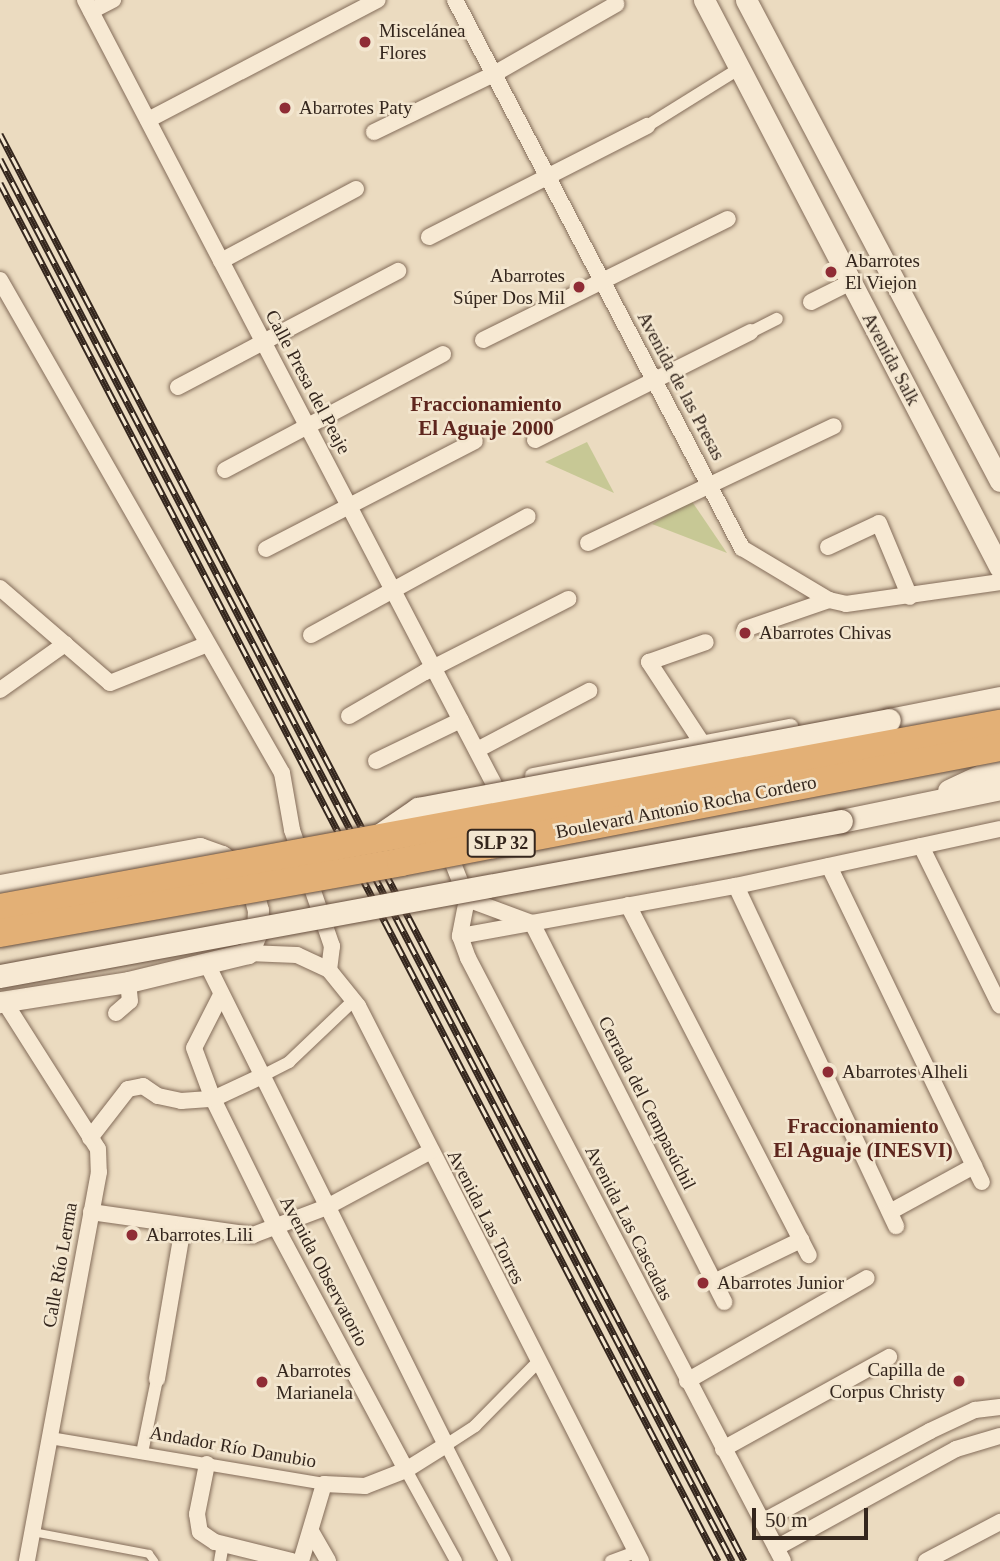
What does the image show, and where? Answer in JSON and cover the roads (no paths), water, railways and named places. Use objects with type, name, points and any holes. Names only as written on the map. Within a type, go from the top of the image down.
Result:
[{"type":"highway","name":"Boulevard Antonio Rocha Cordero","points":[[0,908],[377,837],[1000,704]]},
{"type":"highway","name":"Boulevard Antonio Rocha Cordero","points":[[0,933],[401,862],[1000,747]]},
{"type":"main road","name":"Boulevard Antonio Rocha Cordero","points":[[965,705],[1000,704]]},
{"type":"main road","points":[[377,837],[418,809],[965,705]]},
{"type":"main road","points":[[927,803],[1000,767]]},
{"type":"main road","points":[[0,976],[841,821],[1000,788]]},
{"type":"street","points":[[88,6],[113,0]]},
{"type":"street","points":[[148,120],[378,0]]},
{"type":"street","name":"Avenida de las Presas","points":[[455,0],[742,548],[829,600],[846,604],[910,597],[1000,582]]},
{"type":"street","name":"Avenida Salk","points":[[704,0],[1000,568]]},
{"type":"street","name":"Avenida Salk","points":[[746,0],[1000,481]]},
{"type":"street","points":[[374,132],[494,74],[616,4]]},
{"type":"street","name":"Calle Presa del Peaje","points":[[88,6],[494,783]]},
{"type":"street","points":[[429,237],[647,126],[740,68]]},
{"type":"street","points":[[221,261],[356,189]]},
{"type":"street","points":[[483,340],[728,219]]},
{"type":"street","points":[[178,387],[265,344],[398,271]]},
{"type":"street","points":[[0,280],[282,773],[292,830],[332,946],[328,971]]},
{"type":"street","points":[[811,302],[851,282]]},
{"type":"street","points":[[535,440],[655,383],[777,319]]},
{"type":"street","points":[[225,470],[443,354]]},
{"type":"street","points":[[588,543],[834,426]]},
{"type":"street","points":[[266,549],[475,441]]},
{"type":"street","points":[[310,635],[528,516]]},
{"type":"street","points":[[828,547],[879,523],[910,597]]},
{"type":"street","points":[[0,588],[110,683],[208,644]]},
{"type":"street","points":[[349,716],[433,667],[568,599]]},
{"type":"street","points":[[745,629],[829,600]]},
{"type":"street","points":[[702,743],[649,662],[706,642]]},
{"type":"street","points":[[0,690],[65,644]]},
{"type":"street","points":[[477,750],[589,691]]},
{"type":"street","name":"Boulevard Antonio Rocha Cordero","points":[[467,900],[441,828],[444,811],[458,796],[494,783],[907,705],[965,705]]},
{"type":"street","points":[[376,761],[461,720]]},
{"type":"street","points":[[532,923],[467,900],[460,936],[532,923],[628,905],[736,886],[1000,829]]},
{"type":"street","points":[[921,846],[1000,1006]]},
{"type":"street","points":[[0,885],[200,848],[222,856],[240,870],[252,888],[257,921],[248,953],[128,982],[2,1002]]},
{"type":"street","points":[[829,866],[982,1182]]},
{"type":"street","points":[[736,886],[893,1219],[974,1166]]},
{"type":"street","points":[[628,905],[805,1247],[714,1282]]},
{"type":"street","name":"Cerrada del Cempasúchil","points":[[532,923],[724,1302]]},
{"type":"street","name":"Avenida Las Cascadas","points":[[460,936],[687,1381],[779,1554]]},
{"type":"street","name":"Avenida Las Torres","points":[[248,953],[297,955],[328,971],[354,1001],[537,1363],[639,1557]]},
{"type":"street","name":"Avenida Observatorio","points":[[207,964],[260,1077],[505,1561]]},
{"type":"street","points":[[116,1013],[130,1001],[128,982]]},
{"type":"street","name":"Avenida Observatorio","points":[[221,995],[194,1048],[213,1100],[277,1229],[456,1561]]},
{"type":"street","points":[[90,1138],[128,1089],[143,1086],[158,1096],[181,1101],[213,1100],[289,1062],[354,1001]]},
{"type":"street","name":"Calle Río Lerma","points":[[2,1002],[98,1149],[99,1172],[27,1561]]},
{"type":"street","points":[[91,1212],[253,1236],[277,1229],[327,1207],[429,1152]]},
{"type":"street","points":[[142,1453],[158,1379],[183,1227]]},
{"type":"street","points":[[687,1381],[867,1279]]},
{"type":"street","points":[[723,1449],[889,1357]]},
{"type":"street","points":[[446,1445],[475,1426],[537,1363]]},
{"type":"street","points":[[762,1521],[930,1431],[975,1410],[1000,1407]]},
{"type":"street","points":[[779,1554],[956,1450],[1000,1436]]},
{"type":"street","name":"Andador Río Danubio","points":[[50,1438],[324,1484],[365,1486],[406,1469],[446,1445]]},
{"type":"street","points":[[207,1464],[197,1514],[200,1532],[223,1544],[292,1561]]},
{"type":"street","points":[[301,1561],[312,1533],[324,1484]]},
{"type":"street","points":[[926,1561],[1000,1522]]},
{"type":"street","points":[[312,1533],[328,1561]]},
{"type":"street","points":[[220,1561],[223,1544]]},
{"type":"street","points":[[611,1561],[639,1557]]},
{"type":"lane","points":[[33,1532],[149,1554],[154,1561]]},
{"type":"railway","points":[[0,134],[744,1561]]},
{"type":"railway","points":[[0,159],[732,1561]]},
{"type":"railway","points":[[0,183],[718,1561]]},
{"type":"place","name":"Miscelánea Flores","points":[[365,42]]},
{"type":"place","name":"Abarrotes Paty","points":[[285,108]]},
{"type":"place","name":"Abarrotes El Viejon","points":[[831,272]]},
{"type":"place","name":"Abarrotes Súper Dos Mil","points":[[579,287]]},
{"type":"place","name":"Abarrotes Chivas","points":[[745,633]]},
{"type":"place","name":"Abarrotes Alheli","points":[[828,1072]]},
{"type":"place","name":"Abarrotes Lili","points":[[132,1235]]},
{"type":"place","name":"Abarrotes Junior","points":[[703,1283]]},
{"type":"place","name":"Capilla de Corpus Christy","points":[[959,1381]]},
{"type":"place","name":"Abarrotes Marianela","points":[[262,1382]]},
{"type":"district","name":"Fraccionamiento El Aguaje 2000","points":[[486,416]]},
{"type":"district","name":"Fraccionamiento El Aguaje (INESVI)","points":[[863,1138]]}]
